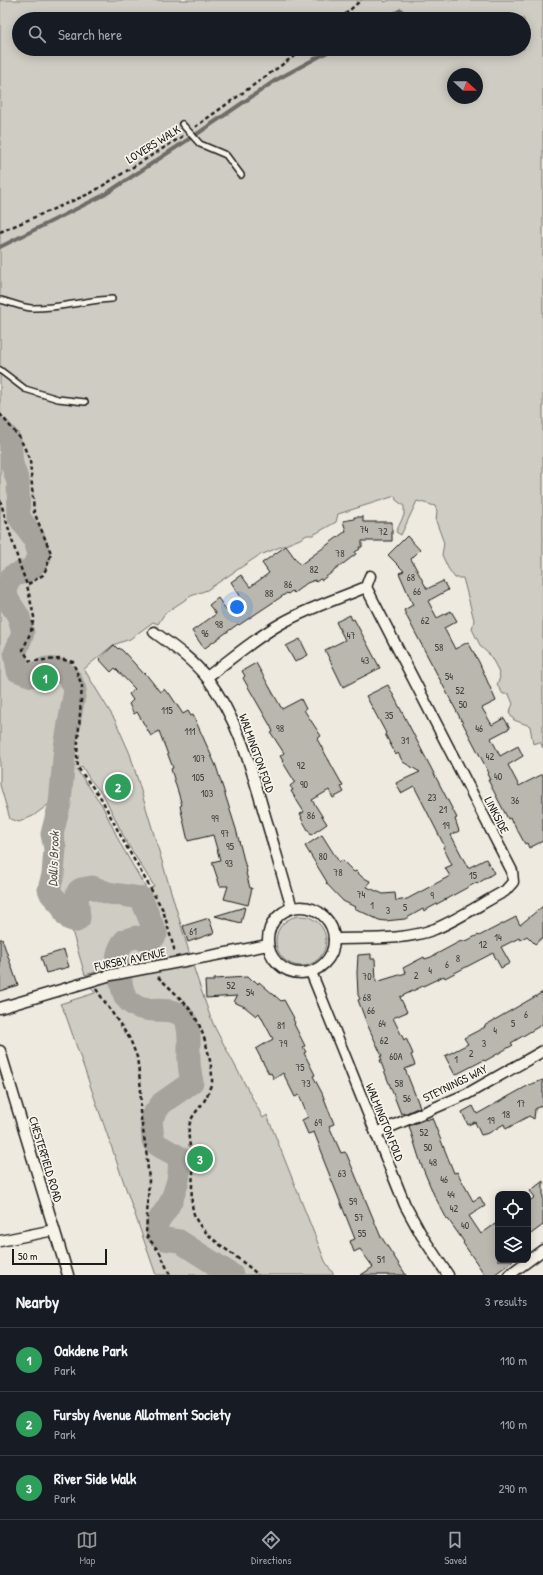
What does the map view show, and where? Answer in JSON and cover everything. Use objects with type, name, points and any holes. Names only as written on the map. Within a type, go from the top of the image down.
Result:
[{"type":"street","points":[[207,677],[256,640],[282,623],[366,588],[370,576]]},
{"type":"street","name":"LINKSIDE","points":[[334,939],[385,938],[418,934],[434,929],[505,891],[513,882],[512,871],[366,588]]},
{"type":"street","name":"WALMINGTON FOLD","points":[[154,632],[188,658],[207,677],[224,702],[240,738],[254,779],[292,908]]},
{"type":"street","points":[[302,907],[312,909],[327,920],[332,929],[334,939],[332,950],[328,959],[320,967],[311,972],[297,973],[283,968],[270,954],[268,935],[271,926],[276,918],[283,912],[292,908],[302,907]]},
{"type":"street","name":"FURSBY AVENUE","points":[[0,1008],[110,975],[268,945]]},
{"type":"street","name":"WALMINGTON FOLD","points":[[311,972],[405,1205],[422,1236],[448,1275]]},
{"type":"street","name":"CHESTERFIELD ROAD","points":[[0,1051],[68,1275]]},
{"type":"street","name":"STEYNINGS WAY","points":[[376,1133],[467,1094],[543,1051]]},
{"type":"street","points":[[0,1241],[54,1230]]},
{"type":"street","points":[[509,1275],[543,1250]]},
{"type":"lane","points":[[182,124],[200,144],[226,155],[241,175]]},
{"type":"lane","points":[[0,300],[30,308],[61,306],[112,299]]},
{"type":"lane","points":[[0,370],[25,389],[58,399],[85,402]]},
{"type":"path","points":[[348,12],[361,0]]},
{"type":"path","name":"LOVERS WALK","points":[[0,232],[91,193],[188,132],[294,56]]},
{"type":"path","points":[[0,414],[20,438],[30,460],[34,512],[51,553],[47,567],[42,575],[26,584]]},
{"type":"path","points":[[0,500],[26,584],[34,618],[31,631],[23,650],[30,661],[60,659],[73,662],[82,686],[77,755],[78,768],[101,798],[125,844],[163,910],[178,962]]},
{"type":"path","points":[[154,967],[158,977],[177,995],[193,1014],[208,1047],[212,1082],[208,1096],[191,1119],[189,1128],[194,1162],[192,1192],[193,1208],[197,1220],[206,1232],[258,1275]]},
{"type":"path","points":[[92,980],[98,993],[130,1039],[137,1057],[141,1089],[140,1112],[149,1180],[146,1235],[160,1253],[170,1275]]},
{"type":"shaded area","points":[[0,0],[384,0],[384,2],[390,0],[543,0],[543,748],[540,742],[533,744],[530,726],[514,720],[509,713],[513,704],[509,694],[503,694],[497,685],[500,677],[497,668],[490,655],[481,647],[472,629],[474,620],[463,578],[455,578],[442,555],[444,543],[436,521],[437,511],[435,506],[417,501],[401,535],[396,532],[404,515],[404,506],[396,500],[395,496],[338,514],[336,522],[313,535],[307,535],[258,556],[207,590],[191,596],[165,613],[158,624],[153,622],[130,639],[113,645],[84,669],[115,720],[130,754],[195,972],[210,1016],[263,1118],[267,1115],[325,1261],[334,1275],[156,1275],[65,1013],[60,1004],[95,993],[90,986],[103,970],[85,975],[70,924],[63,920],[58,909],[45,894],[50,876],[49,851],[52,849],[48,835],[55,809],[53,805],[49,804],[33,816],[19,822],[10,819],[0,785]],"holes":[[[82,766],[89,778],[104,796],[127,843],[154,886],[147,890],[121,845],[102,805],[77,770]]]},
{"type":"shaded area","points":[[301,916],[310,918],[321,927],[326,941],[324,950],[315,961],[301,966],[292,964],[281,955],[276,941],[278,932],[287,921]]},
{"type":"building","points":[[354,517],[363,517],[363,522],[392,522],[392,541],[362,541],[362,547],[359,547],[360,549],[355,552],[356,554],[322,580],[320,579],[316,582],[315,580],[307,583],[294,593],[292,591],[288,594],[287,593],[239,625],[238,624],[205,648],[203,647],[192,631],[216,614],[209,605],[218,598],[227,611],[243,600],[231,582],[241,575],[250,587],[269,573],[262,563],[286,546],[300,565],[346,531],[343,521],[354,519]]},
{"type":"building","points":[[407,536],[420,550],[411,559],[427,589],[443,581],[448,590],[428,601],[437,618],[451,611],[457,621],[444,628],[455,649],[468,642],[479,662],[496,701],[482,708],[492,725],[504,718],[510,728],[491,738],[500,756],[518,746],[523,756],[508,765],[519,786],[543,774],[543,841],[529,848],[527,843],[525,844],[513,822],[512,823],[510,818],[508,819],[488,780],[490,780],[487,774],[489,773],[404,610],[413,605],[399,573],[404,571],[388,555]]},
{"type":"building","points":[[350,615],[352,620],[354,619],[380,668],[343,687],[325,650],[345,640],[336,622]]},
{"type":"building","points":[[300,639],[308,655],[295,662],[286,646]]},
{"type":"building","points":[[114,645],[123,651],[144,674],[145,673],[160,692],[164,689],[168,694],[169,693],[183,714],[188,711],[191,716],[193,715],[216,766],[236,829],[250,888],[252,888],[248,905],[224,899],[228,886],[220,886],[212,862],[220,860],[213,835],[188,841],[180,806],[182,805],[171,769],[173,768],[159,731],[151,736],[137,712],[134,714],[129,704],[133,700],[129,694],[135,689],[115,668],[111,672],[99,659]]},
{"type":"building","points":[[256,663],[282,709],[301,699],[306,709],[304,710],[321,736],[317,739],[343,786],[341,787],[344,792],[333,798],[329,790],[312,800],[327,824],[311,835],[301,818],[302,817],[300,814],[304,812],[291,791],[293,790],[290,786],[295,782],[280,756],[284,753],[271,733],[273,732],[271,727],[243,678],[245,676],[242,671]]},
{"type":"building","points":[[388,685],[457,818],[455,819],[459,831],[451,835],[468,868],[486,859],[494,873],[477,884],[472,885],[424,911],[423,909],[405,919],[385,921],[379,920],[343,901],[326,883],[327,882],[305,846],[322,835],[339,862],[342,860],[354,872],[356,871],[362,877],[370,881],[367,887],[383,894],[395,893],[396,901],[407,899],[450,876],[445,868],[452,865],[443,847],[445,847],[414,786],[401,793],[396,783],[420,772],[403,762],[398,753],[396,755],[366,696]]},
{"type":"building","points":[[543,906],[543,937],[535,944],[527,936],[520,940],[519,938],[501,947],[510,963],[501,968],[493,953],[445,978],[444,976],[400,997],[407,1012],[393,1018],[404,1040],[406,1038],[413,1054],[411,1055],[415,1065],[405,1069],[420,1107],[401,1114],[380,1060],[382,1060],[380,1056],[382,1056],[358,1000],[360,999],[358,995],[357,973],[358,955],[371,954],[371,959],[375,959],[376,982],[406,973],[403,968],[424,957],[425,959],[431,957],[459,942],[468,940],[478,935],[479,936],[516,917],[520,925]]},
{"type":"building","points":[[245,907],[241,923],[215,916]]},
{"type":"building","points":[[209,918],[214,933],[188,942],[183,926]]},
{"type":"building","points":[[0,939],[2,939],[18,985],[0,991]]},
{"type":"building","points":[[64,950],[69,967],[46,973],[41,957]]},
{"type":"building","points":[[247,977],[252,982],[254,980],[258,984],[259,982],[281,1001],[284,1000],[294,1018],[294,1024],[305,1046],[303,1047],[306,1052],[304,1053],[315,1075],[313,1076],[322,1093],[334,1124],[329,1126],[341,1153],[345,1152],[347,1155],[380,1235],[406,1275],[361,1275],[373,1267],[360,1249],[354,1252],[350,1241],[355,1239],[314,1132],[308,1134],[302,1120],[308,1117],[299,1095],[295,1097],[283,1073],[274,1079],[271,1073],[269,1074],[256,1049],[273,1039],[259,1013],[256,1016],[245,1007],[234,1002],[237,996],[206,998],[205,981]]},
{"type":"building","points":[[543,992],[543,1024],[511,1043],[513,1045],[485,1061],[484,1060],[455,1075],[445,1056],[468,1044],[464,1038]]},
{"type":"building","points":[[543,1080],[543,1104],[535,1109],[534,1119],[529,1116],[506,1129],[504,1124],[489,1133],[481,1135],[475,1122],[468,1125],[462,1112],[473,1106],[477,1114],[529,1085]]},
{"type":"building","points":[[432,1118],[454,1173],[457,1172],[473,1201],[480,1197],[485,1206],[469,1216],[481,1234],[495,1224],[495,1263],[510,1263],[494,1275],[485,1275],[463,1243],[464,1242],[460,1236],[447,1219],[434,1195],[421,1164],[409,1126]]},
{"type":"building","points":[[543,1181],[543,1225],[531,1234],[531,1200],[535,1197],[530,1191]]},
{"type":"waterway","points":[[397,12],[401,10]]},
{"type":"waterway","points":[[197,134],[276,80],[320,56]]},
{"type":"waterway","points":[[0,247],[104,195],[189,139]]},
{"type":"waterway","name":"Dollis Brook","points":[[0,429],[10,440],[12,464],[18,482],[19,517],[34,538],[40,557],[30,570],[12,576],[5,588],[8,600],[19,617],[23,633],[15,653],[18,671],[32,676],[46,668],[61,670],[71,680],[75,690],[65,747],[60,803],[52,834],[55,848],[53,875],[49,889],[51,894],[62,906],[66,915],[70,919],[76,921],[79,918],[77,895],[78,891],[81,889],[92,887],[108,893],[141,898],[156,934],[151,940],[136,937],[125,940],[122,944],[118,952],[117,960],[123,989],[126,998],[133,1005],[149,1010],[172,1011],[179,1013],[184,1018],[189,1033],[189,1064],[192,1082],[162,1103],[151,1118],[153,1141],[179,1157],[179,1174],[173,1197],[160,1218],[157,1231],[158,1235],[165,1239],[179,1241],[232,1275]]},
{"type":"place","name":"Oakdene Park","points":[[45,678]]},
{"type":"place","name":"Fursby Avenue Allotment Society","points":[[118,787]]},
{"type":"place","name":"River Side Walk","points":[[200,1159]]}]
